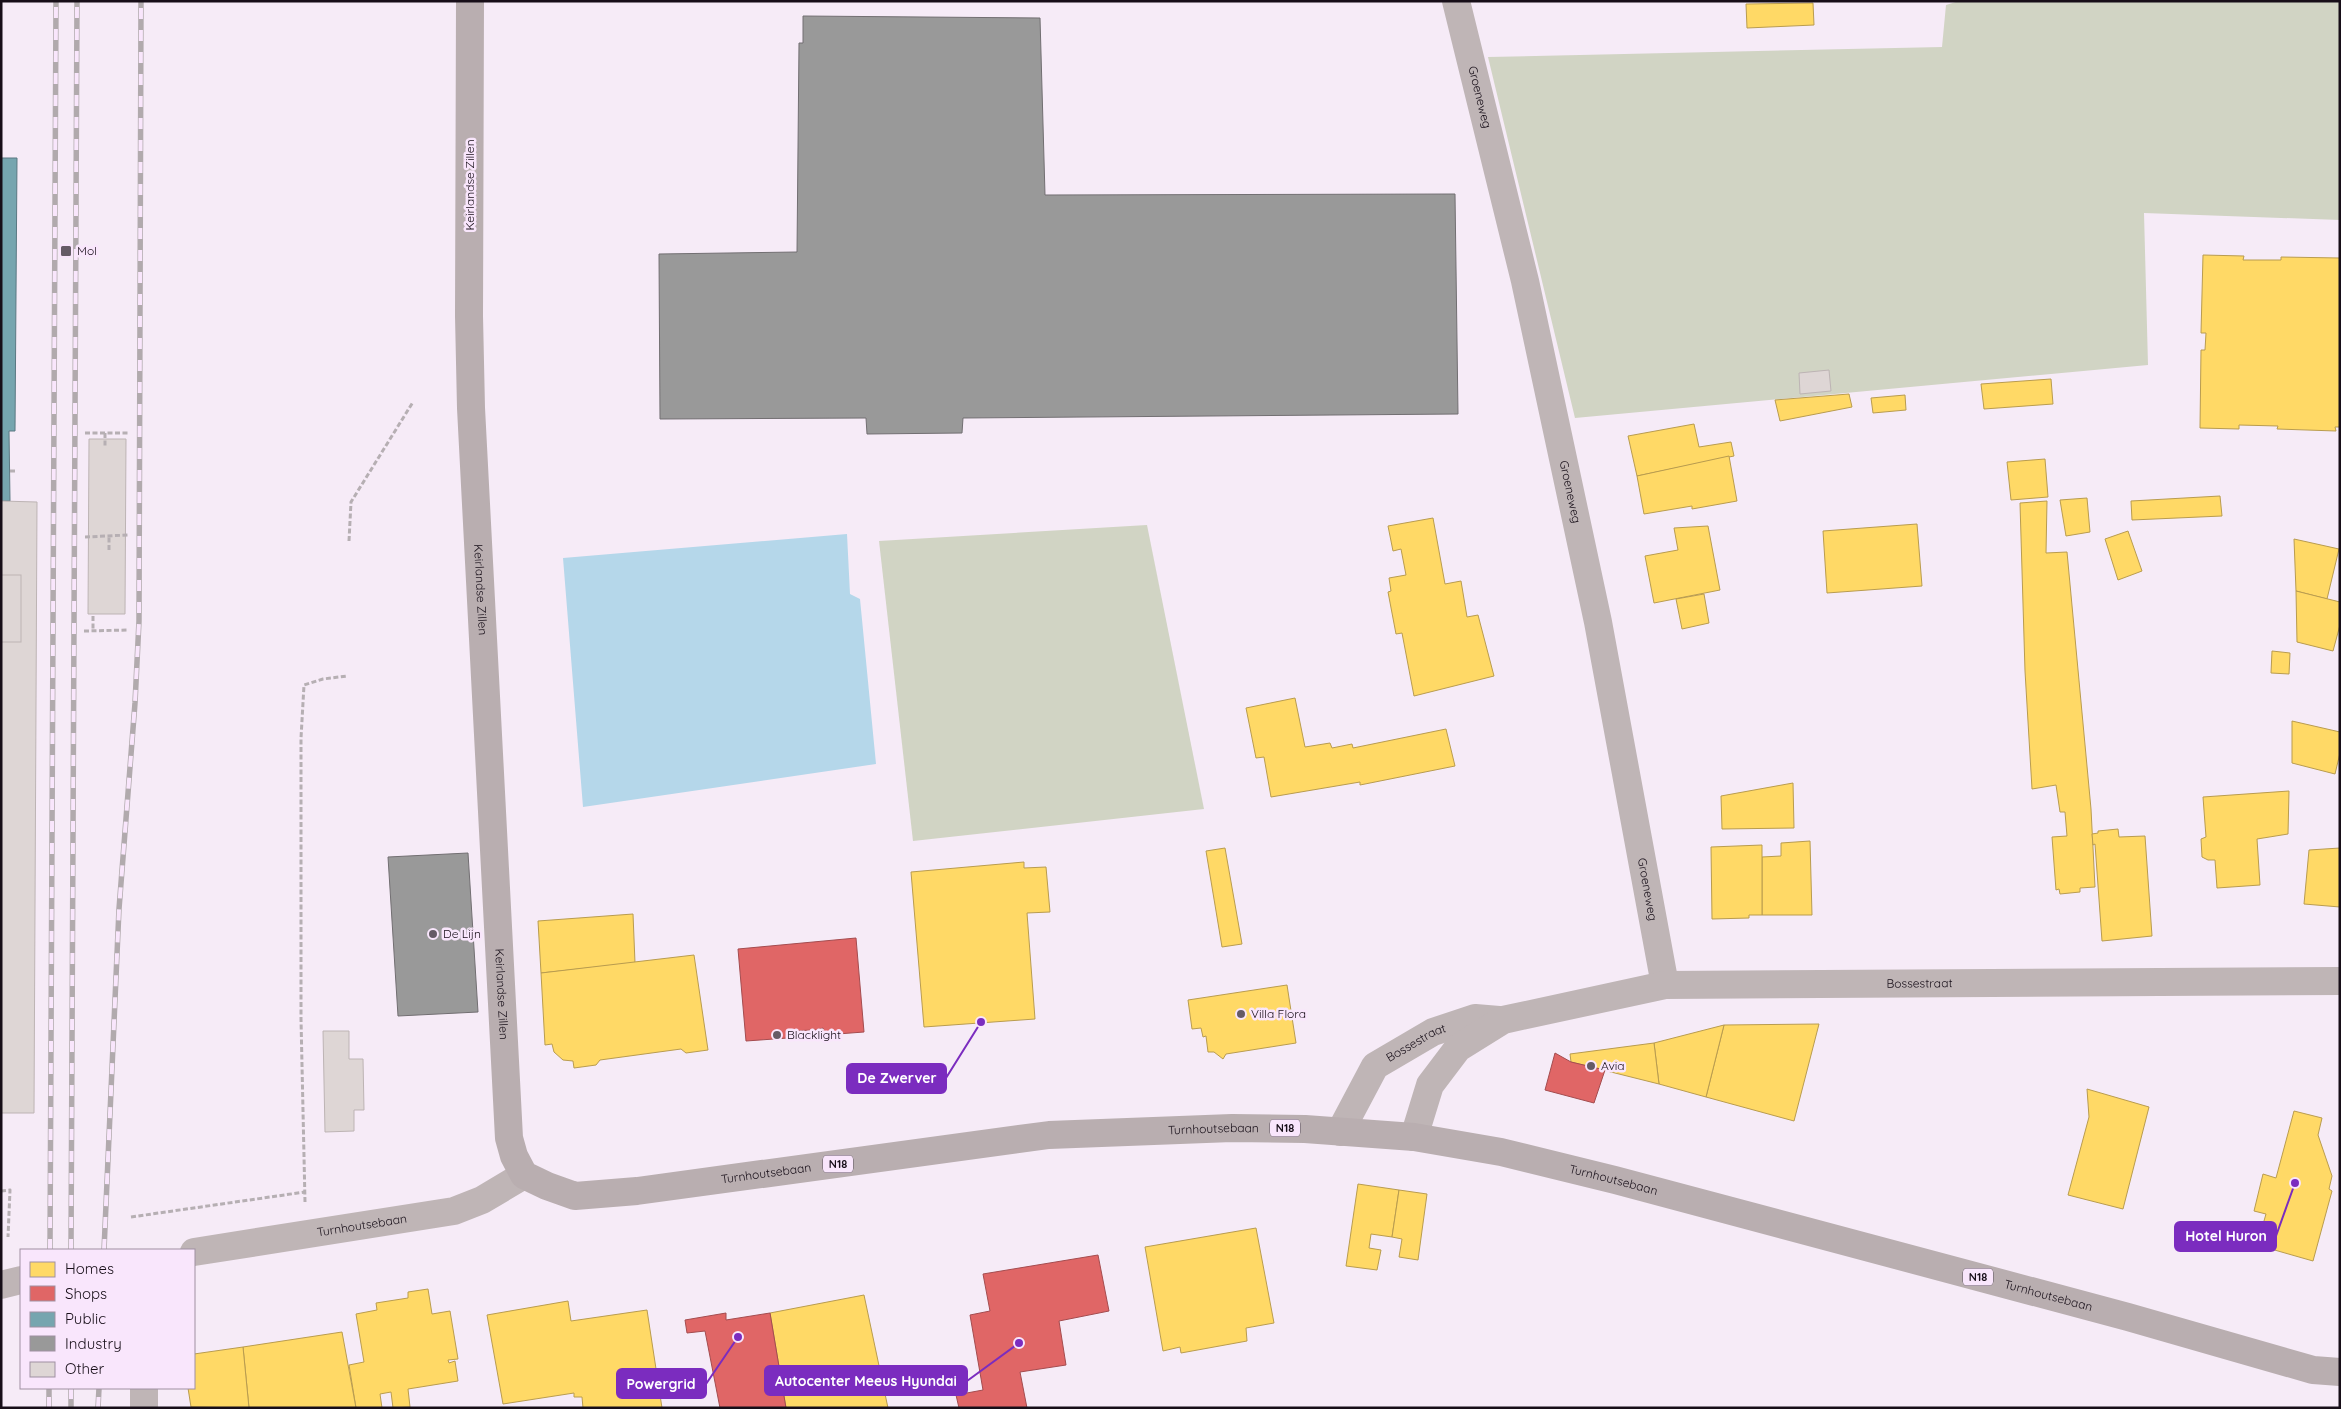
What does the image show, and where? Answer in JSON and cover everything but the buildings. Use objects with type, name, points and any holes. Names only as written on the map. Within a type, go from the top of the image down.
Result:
[{"type":"main road","name":"Keirlandse Zillen","points":[[470,1],[469,316],[472,408],[508,1138],[514,1156],[524,1175]]},
{"type":"main road","name":"Turnhoutsebaan","points":[[524,1175],[575,1196],[637,1191],[1050,1135],[1232,1128],[1305,1129],[1414,1137],[1501,1152],[1615,1180],[2128,1317],[2313,1370],[2340,1372]]},
{"type":"main road","name":"Turnhoutsebaan","points":[[2313,1370],[2333,1386],[2340,1388]]},
{"type":"street","name":"Groeneweg","points":[[1456,1],[1525,281],[1598,622],[1665,985]]},
{"type":"street","name":"Bossestraat","points":[[1340,1132],[1375,1066],[1434,1032],[1475,1018],[1503,1020],[1665,985],[2340,981]]},
{"type":"street","name":"Bossestraat","points":[[1414,1137],[1430,1085],[1458,1048],[1503,1020]]},
{"type":"street","name":"Turnhoutsebaan","points":[[195,1252],[454,1211],[482,1200],[524,1175]]},
{"type":"street","points":[[1,1285],[20,1280]]},
{"type":"street","points":[[144,1389],[144,1408]]},
{"type":"path","points":[[349,541],[351,502],[413,402]]},
{"type":"path","points":[[85,432],[129,432]]},
{"type":"path","points":[[105,433],[105,446]]},
{"type":"path","points":[[10,471],[15,471]]},
{"type":"path","points":[[85,537],[128,535]]},
{"type":"path","points":[[109,536],[109,550]]},
{"type":"path","points":[[93,616],[93,631]]},
{"type":"path","points":[[84,631],[128,630]]},
{"type":"path","points":[[306,1234],[301,1019],[300,738],[304,685],[323,679],[348,676]]},
{"type":"path","points":[[1,1191],[10,1190],[8,1238]]},
{"type":"path","points":[[131,1217],[305,1192]]},
{"type":"green space","points":[[1959,1],[2340,1],[2340,220],[2144,213],[2148,365],[1575,418],[1488,57],[1942,47],[1946,5]]},
{"type":"green space","points":[[1147,525],[1204,809],[913,841],[879,541]]},
{"type":"water","points":[[847,534],[850,594],[860,599],[876,764],[583,807],[563,558]]},
{"type":"railway","points":[[50,1249],[56,1]]},
{"type":"railway","points":[[71,1249],[77,1]]},
{"type":"railway","points":[[104,1249],[119,909],[135,703],[139,621],[141,1]]},
{"type":"railway","points":[[49,1389],[49,1408]]},
{"type":"railway","points":[[71,1389],[71,1408]]},
{"type":"railway","points":[[98,1408],[99,1389]]},
{"type":"place","name":"Mol","points":[[66,251]]},
{"type":"place","name":"De Lijn","points":[[433,934]]},
{"type":"place","name":"Villa Flora","points":[[1241,1014]]},
{"type":"place","name":"De Zwerver","points":[[981,1022]]},
{"type":"place","name":"Blacklight","points":[[777,1035]]},
{"type":"place","name":"Avia","points":[[1591,1066]]},
{"type":"place","name":"Hotel Huron","points":[[2295,1183]]},
{"type":"place","name":"Powergrid","points":[[738,1337]]},
{"type":"place","name":"Autocenter Meeus Hyundai","points":[[1019,1343]]}]
